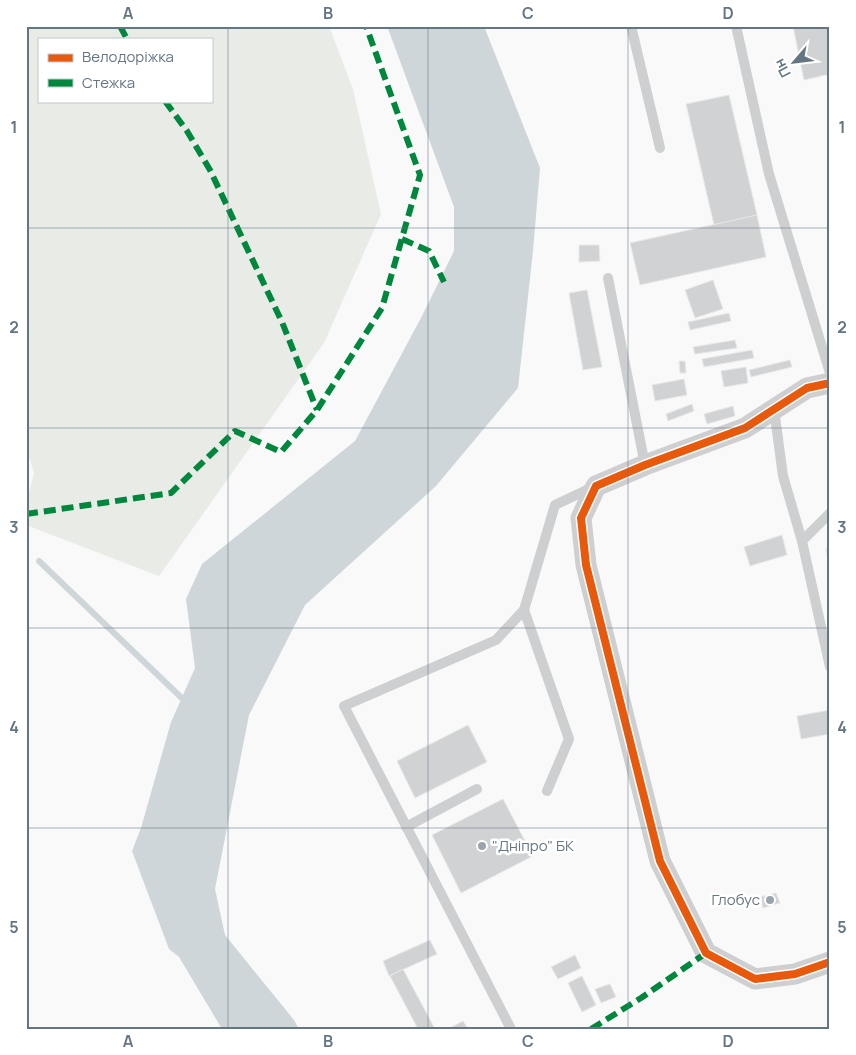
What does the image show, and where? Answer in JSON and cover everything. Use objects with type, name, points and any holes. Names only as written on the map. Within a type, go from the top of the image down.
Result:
[{"type":"street","points":[[830,383],[807,388],[745,428],[645,464],[596,486],[581,518],[586,565],[660,861],[706,953],[755,979],[795,974],[830,962]]},
{"type":"lane","points":[[631,26],[660,148]]},
{"type":"lane","points":[[736,26],[769,174],[830,374]]},
{"type":"lane","points":[[608,278],[645,464]]},
{"type":"lane","points":[[774,409],[783,476],[802,541],[830,667]]},
{"type":"lane","points":[[512,1029],[344,706],[496,640],[524,610],[555,505],[596,486]]},
{"type":"lane","points":[[802,541],[830,513]]},
{"type":"lane","points":[[524,610],[569,739],[547,792]]},
{"type":"lane","points":[[406,827],[477,789]]},
{"type":"shaded area","points":[[26,26],[329,26],[353,89],[381,214],[324,343],[159,576],[26,525],[26,504],[34,473],[26,447]]},
{"type":"shaded area","points":[[387,26],[484,26],[540,168],[518,388],[436,486],[305,605],[249,715],[215,889],[225,935],[294,1020],[299,1029],[222,1029],[179,957],[169,949],[132,851],[141,828],[171,722],[195,668],[186,599],[202,564],[355,441],[422,316],[454,251],[454,207]]},
{"type":"building","points":[[793,26],[830,26],[830,74],[804,80]]},
{"type":"building","points":[[729,95],[757,215],[714,225],[686,104]]},
{"type":"building","points":[[757,215],[766,257],[640,285],[630,243]]},
{"type":"building","points":[[579,245],[599,245],[600,261],[579,262]]},
{"type":"building","points":[[713,280],[723,309],[695,318],[685,290]]},
{"type":"building","points":[[587,290],[602,367],[583,370],[569,293]]},
{"type":"building","points":[[729,313],[731,321],[690,330],[688,322]]},
{"type":"building","points":[[735,340],[737,348],[695,354],[693,347]]},
{"type":"building","points":[[752,350],[754,358],[704,367],[702,359]]},
{"type":"building","points":[[790,360],[792,367],[751,377],[749,370]]},
{"type":"building","points":[[679,361],[685,361],[686,373],[680,373]]},
{"type":"building","points":[[746,367],[748,383],[724,387],[721,371]]},
{"type":"building","points":[[684,379],[687,395],[655,401],[652,385]]},
{"type":"building","points":[[692,404],[694,411],[668,421],[666,414]]},
{"type":"building","points":[[733,406],[735,416],[707,424],[704,414]]},
{"type":"building","points":[[782,535],[787,555],[750,566],[744,547]]},
{"type":"building","points":[[830,548],[830,559],[828,559],[826,549]]},
{"type":"building","points":[[830,710],[830,734],[801,739],[797,716]]},
{"type":"building","points":[[468,725],[487,762],[415,798],[397,761]]},
{"type":"building","name":"\"Дніпро\" БК","points":[[503,799],[533,856],[461,893],[432,835]]},
{"type":"building","name":"Глобус","points":[[776,893],[780,903],[763,908],[760,897]]},
{"type":"building","points":[[430,940],[437,954],[389,976],[383,961]]},
{"type":"building","points":[[575,955],[581,968],[558,979],[551,967]]},
{"type":"building","points":[[403,969],[435,1029],[418,1029],[390,976]]},
{"type":"building","points":[[582,976],[596,1005],[582,1012],[568,983]]},
{"type":"building","points":[[610,984],[616,997],[601,1003],[595,989]]},
{"type":"building","points":[[463,1021],[468,1029],[448,1029]]},
{"type":"waterway","points":[[39,561],[188,704]]},
{"type":"marked path","points":[[120,26],[126,38]]},
{"type":"marked path","points":[[26,514],[171,493],[235,431],[281,452],[317,410],[382,308],[420,175],[366,26]]},
{"type":"marked path","points":[[166,102],[187,131],[210,170],[282,322],[317,410]]},
{"type":"marked path","points":[[402,239],[429,251],[444,282]]},
{"type":"marked path","points":[[591,1029],[641,998],[706,953]]},
{"type":"cycle path","points":[[830,383],[807,388],[745,428],[645,465],[596,486],[581,518],[586,565],[660,861],[706,953],[755,979],[795,974],[830,962]]},
{"type":"place","name":"\"Дніпро\" БК","points":[[482,846]]},
{"type":"place","name":"Глобус","points":[[770,900]]}]
